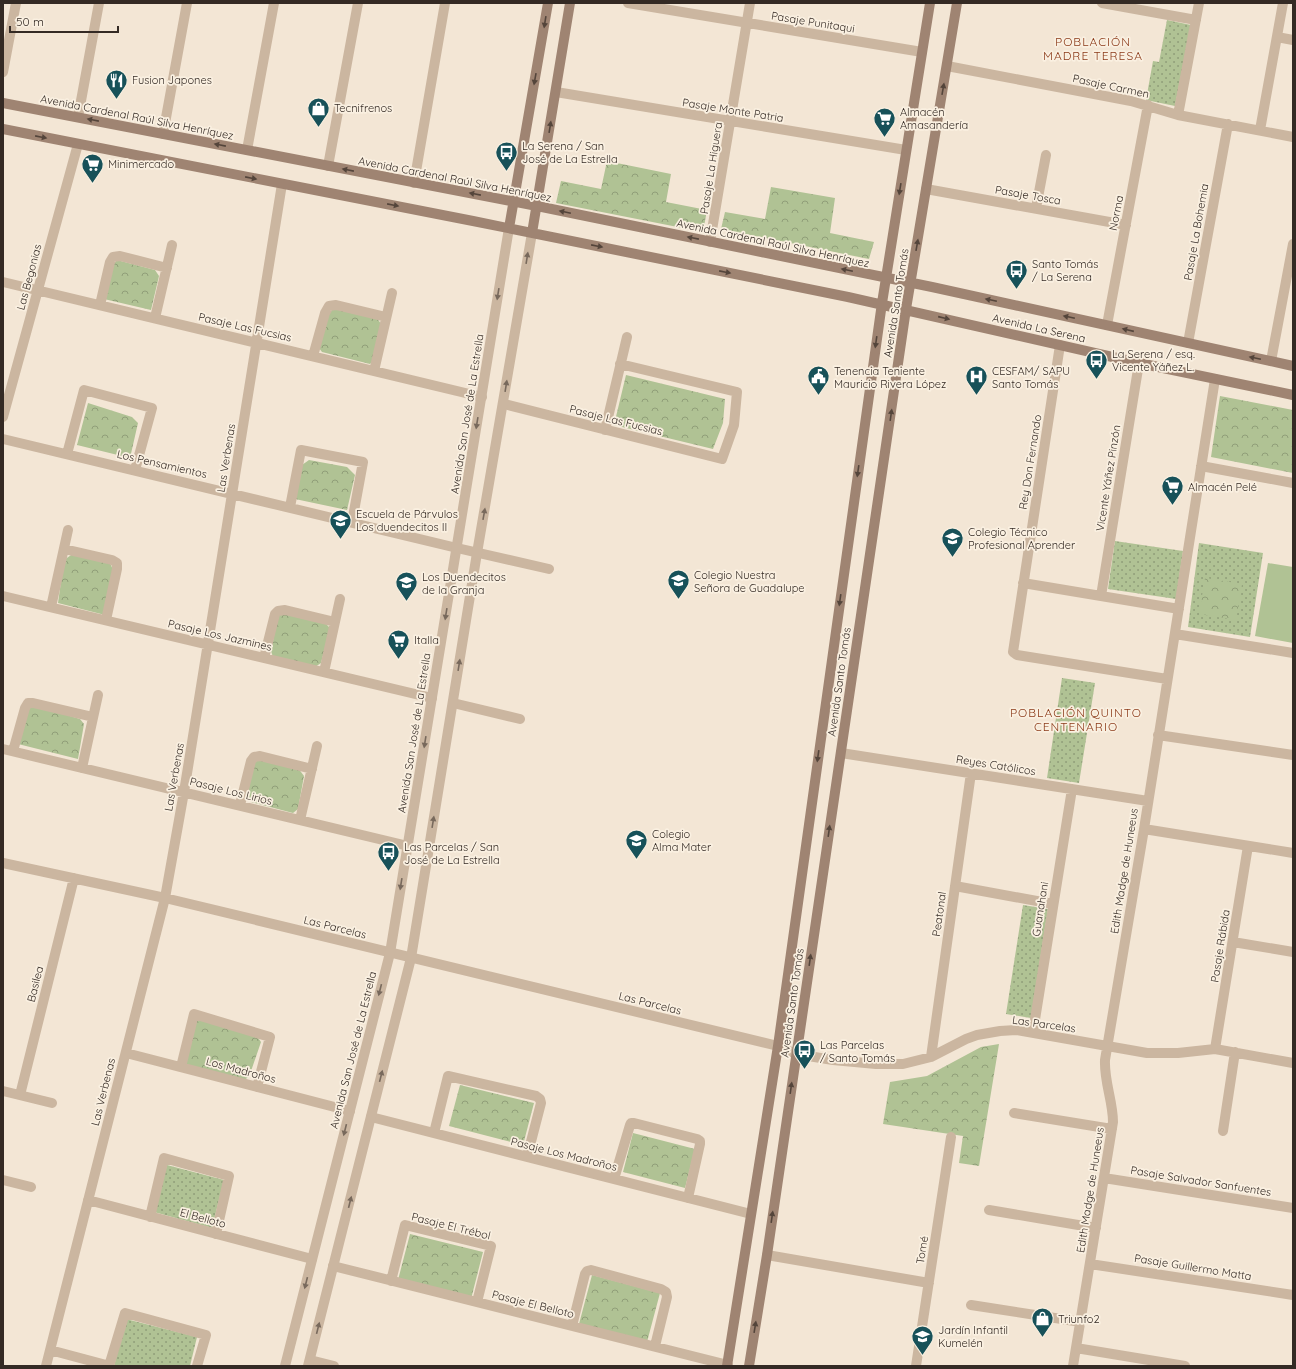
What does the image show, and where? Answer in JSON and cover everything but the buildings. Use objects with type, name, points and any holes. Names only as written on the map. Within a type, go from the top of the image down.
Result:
[{"type":"main road","name":"Avenida San José de La Estrella","points":[[509,228],[548,3]]},
{"type":"main road","points":[[532,233],[570,3]]},
{"type":"main road","name":"Avenida Santo Tomás","points":[[728,1365],[778,1046],[882,303],[930,3]]},
{"type":"main road","name":"Avenida Santo Tomás","points":[[749,1366],[841,753],[902,308],[906,282],[926,189],[957,3]]},
{"type":"main road","name":"Avenida Cardenal Raúl Silva Henríquez","points":[[3,103],[537,206],[906,282]]},
{"type":"main road","points":[[3,129],[509,228],[902,308]]},
{"type":"main road","name":"Avenida La Serena","points":[[906,282],[1293,366]]},
{"type":"main road","name":"Avenida La Serena","points":[[902,308],[1139,363],[1293,395]]},
{"type":"street","points":[[3,72],[16,3]]},
{"type":"street","points":[[78,117],[99,3]]},
{"type":"street","points":[[163,134],[187,3]]},
{"type":"street","points":[[247,150],[274,3]]},
{"type":"street","points":[[328,166],[358,3]]},
{"type":"street","points":[[414,183],[445,3]]},
{"type":"street","name":"Pasaje Punitaqui","points":[[628,3],[922,52]]},
{"type":"street","name":"Pasaje La Higuera","points":[[710,242],[750,3]]},
{"type":"street","points":[[1102,3],[1196,20]]},
{"type":"street","points":[[1178,115],[1199,3]]},
{"type":"street","points":[[1260,130],[1283,3]]},
{"type":"street","points":[[1277,38],[1293,40]]},
{"type":"street","name":"Pasaje Carmen","points":[[947,66],[1131,101],[1178,115],[1293,137]]},
{"type":"street","name":"Pasaje Monte Patria","points":[[556,92],[906,150]]},
{"type":"street","name":"Norma","points":[[1107,325],[1148,105]]},
{"type":"street","name":"Pasaje La Bohemia","points":[[1188,343],[1228,124]]},
{"type":"street","name":"Las Begonias","points":[[3,417],[78,144]]},
{"type":"street","points":[[1036,208],[1046,155]]},
{"type":"street","name":"Las Verbenas","points":[[46,1366],[165,898],[184,792],[282,184]]},
{"type":"street","name":"Pasaje Tosca","points":[[926,189],[1126,225]]},
{"type":"street","name":"Avenida San José de La Estrella","points":[[285,1366],[390,953],[509,228]]},
{"type":"street","points":[[334,1366],[309,1363],[411,958],[477,553],[504,404],[532,233]]},
{"type":"street","points":[[1270,361],[1293,244]]},
{"type":"street","points":[[155,318],[172,245]]},
{"type":"street","points":[[100,305],[110,262],[113,257],[120,256],[167,268]]},
{"type":"street","name":"Pasaje Las Fucsias","points":[[3,282],[482,397]]},
{"type":"street","points":[[374,371],[392,293]]},
{"type":"street","points":[[314,356],[325,313],[329,306],[336,306],[386,317]]},
{"type":"street","points":[[605,430],[627,337]]},
{"type":"street","name":"Rey Don Fernando","points":[[1060,345],[1013,650],[1014,654],[1167,679]]},
{"type":"street","name":"Vicente Yáñez Pinzón","points":[[1102,596],[1139,363]]},
{"type":"street","name":"Pasaje Las Fucsias","points":[[504,404],[722,459],[734,425],[737,392],[620,364]]},
{"type":"street","name":"Edith Madge de Huneeus","points":[[1073,1366],[1112,1129],[1112,1107],[1105,1073],[1107,1046],[1144,830],[1215,379]]},
{"type":"street","points":[[67,454],[84,390],[152,408],[135,470]]},
{"type":"street","name":"Los Pensamientos","points":[[3,439],[549,569]]},
{"type":"street","points":[[290,507],[301,450],[363,462],[352,522]]},
{"type":"street","points":[[1201,466],[1293,483]]},
{"type":"street","points":[[50,607],[68,530]]},
{"type":"street","points":[[64,548],[112,560],[117,563],[106,620]]},
{"type":"street","points":[[1023,583],[1179,608]]},
{"type":"street","name":"Pasaje Los Jazmines","points":[[3,596],[432,698]]},
{"type":"street","points":[[324,672],[340,600]]},
{"type":"street","points":[[264,658],[275,614],[278,610],[285,610],[335,622]]},
{"type":"street","points":[[1174,634],[1293,653]]},
{"type":"street","points":[[82,768],[98,695]]},
{"type":"street","points":[[8,750],[28,703],[93,717]]},
{"type":"street","points":[[453,703],[520,719]]},
{"type":"street","points":[[1158,735],[1293,756]]},
{"type":"street","points":[[300,820],[317,746]]},
{"type":"street","name":"Pasaje Los Lirios","points":[[8,750],[408,846]]},
{"type":"street","name":"Reyes Católicos","points":[[841,753],[1148,801]]},
{"type":"street","points":[[240,806],[251,761],[254,757],[260,756],[312,769]]},
{"type":"street","name":"Peatonal","points":[[931,1057],[971,774]]},
{"type":"street","name":"Guanahani","points":[[1032,1032],[1072,789]]},
{"type":"street","points":[[1144,830],[1293,853]]},
{"type":"street","name":"Pasaje Rábida","points":[[1216,1049],[1248,846]]},
{"type":"street","name":"Las Parcelas","points":[[3,863],[165,898],[778,1046],[796,1054],[834,1060],[876,1064],[903,1064],[931,1057],[966,1039],[988,1033],[1016,1030],[1160,1054],[1216,1049],[1293,1063]]},
{"type":"street","name":"Basilea","points":[[20,1095],[74,878]]},
{"type":"street","points":[[955,886],[1053,904]]},
{"type":"street","points":[[1233,942],[1293,952]]},
{"type":"street","points":[[181,1067],[194,1014],[270,1037],[257,1087]]},
{"type":"street","name":"Los Madroños","points":[[126,1052],[350,1111]]},
{"type":"street","points":[[1223,1131],[1235,1052]]},
{"type":"street","points":[[434,1133],[448,1076],[536,1096],[540,1099],[541,1103],[527,1157]]},
{"type":"street","points":[[3,1091],[52,1103]]},
{"type":"street","points":[[1014,1113],[1112,1129]]},
{"type":"street","name":"Pasaje Los Madroños","points":[[371,1117],[751,1214]]},
{"type":"street","points":[[614,1179],[631,1123],[655,1128],[700,1141],[688,1198]]},
{"type":"street","name":"Tomé","points":[[916,1366],[952,1137]]},
{"type":"street","points":[[150,1217],[164,1158],[229,1176],[216,1234]]},
{"type":"street","name":"Pasaje Salvador Sanfuentes","points":[[1104,1178],[1293,1208]]},
{"type":"street","points":[[3,1180],[31,1187]]},
{"type":"street","name":"El Belloto","points":[[88,1200],[312,1259]]},
{"type":"street","points":[[989,1210],[1096,1228]]},
{"type":"street","name":"Pasaje El Trébol","points":[[392,1281],[405,1225],[491,1246],[477,1302]]},
{"type":"street","points":[[766,1255],[929,1283]]},
{"type":"street","name":"Pasaje Guillermo Matta","points":[[1090,1264],[1293,1295]]},
{"type":"street","name":"Pasaje El Belloto","points":[[333,1266],[728,1365]]},
{"type":"street","points":[[572,1326],[585,1274],[587,1271],[591,1270],[666,1292],[655,1346]]},
{"type":"street","points":[[971,1305],[1081,1322]]},
{"type":"street","points":[[50,1350],[110,1366],[125,1312],[206,1335],[197,1366]]},
{"type":"street","points":[[1076,1348],[1185,1366]]},
{"type":"green space","points":[[1167,20],[1191,25],[1175,106],[1146,100],[1153,61],[1159,62]]},
{"type":"green space","points":[[607,161],[671,174],[666,202],[707,210],[703,232],[556,203],[561,181],[601,189]]},
{"type":"green space","points":[[771,187],[835,198],[830,233],[874,242],[869,259],[721,229],[725,212],[765,219]]},
{"type":"green space","points":[[117,260],[155,270],[159,276],[151,310],[104,299],[112,265]]},
{"type":"green space","points":[[335,308],[377,318],[381,324],[374,360],[370,364],[322,352],[319,348],[329,312]]},
{"type":"green space","points":[[626,375],[725,399],[723,423],[713,449],[614,425]]},
{"type":"green space","points":[[1220,396],[1293,410],[1293,473],[1211,457]]},
{"type":"green space","points":[[88,403],[132,417],[138,423],[130,458],[77,445]]},
{"type":"green space","points":[[309,460],[347,467],[355,475],[347,510],[295,499],[302,465]]},
{"type":"green space","points":[[1115,541],[1183,551],[1176,599],[1108,589]]},
{"type":"green space","points":[[1199,543],[1263,553],[1250,637],[1188,627]]},
{"type":"green space","points":[[74,553],[110,563],[114,572],[105,615],[58,603],[64,560]]},
{"type":"green space","points":[[1268,563],[1293,567],[1293,643],[1255,636]]},
{"type":"green space","points":[[1205,578],[1242,584],[1236,620],[1199,614]]},
{"type":"green space","points":[[283,612],[325,623],[330,628],[321,663],[315,667],[273,657],[271,651],[278,615]]},
{"type":"green space","points":[[1062,678],[1095,683],[1079,783],[1047,778]]},
{"type":"green space","points":[[33,705],[80,719],[84,724],[78,759],[18,744],[27,708]]},
{"type":"green space","points":[[259,759],[298,768],[304,776],[298,809],[293,813],[251,802],[247,796],[254,763]]},
{"type":"green space","points":[[1023,905],[1048,909],[1031,1018],[1006,1014]]},
{"type":"green space","points":[[201,1017],[254,1032],[261,1042],[249,1077],[242,1081],[189,1067],[185,1062],[195,1020]]},
{"type":"green space","points":[[999,1044],[979,1166],[959,1163],[963,1136],[883,1124],[890,1082],[927,1076],[981,1047]]},
{"type":"green space","points":[[460,1085],[534,1103],[523,1145],[449,1126]]},
{"type":"green space","points":[[633,1133],[695,1149],[685,1188],[623,1172]]},
{"type":"green space","points":[[167,1165],[224,1180],[212,1228],[154,1212]]},
{"type":"green space","points":[[410,1234],[483,1252],[471,1299],[398,1280]]},
{"type":"green space","points":[[592,1275],[660,1293],[647,1342],[579,1324]]},
{"type":"green space","points":[[126,1319],[197,1337],[190,1366],[114,1366]]},
{"type":"place","name":"Fusion Japones","points":[[116,100]]},
{"type":"place","name":"Tecnifrenos","points":[[318,128]]},
{"type":"place","name":"Almacén Amasandería","points":[[885,138]]},
{"type":"place","name":"La Serena / San José de La Estrella","points":[[506,172]]},
{"type":"place","name":"Minimercado","points":[[93,184]]},
{"type":"place","name":"Santo Tomás / La Serena","points":[[1016,290]]},
{"type":"place","name":"La Serena / esq. Vicente Yáñez L.","points":[[1096,380]]},
{"type":"place","name":"Tenencia Teniente Mauricio Rivera López","points":[[818,396]]},
{"type":"place","name":"CESFAM/ SAPU Santo Tomás","points":[[977,396]]},
{"type":"place","name":"Almacén Pelé","points":[[1173,506]]},
{"type":"place","name":"Escuela de Párvulos Los duendecitos II","points":[[341,540]]},
{"type":"place","name":"Colegio Técnico Profesional Aprender","points":[[952,558]]},
{"type":"place","name":"Colegio Nuestra Señora de Guadalupe","points":[[679,600]]},
{"type":"place","name":"Los Duendecitos de la Granja","points":[[407,602]]},
{"type":"place","name":"Italla","points":[[399,660]]},
{"type":"place","name":"Colegio Alma Mater","points":[[637,860]]},
{"type":"place","name":"Las Parcelas / San José de La Estrella","points":[[389,872]]},
{"type":"place","name":"Las Parcelas / Santo Tomás","points":[[805,1070]]},
{"type":"place","name":"Triunfo2","points":[[1043,1338]]},
{"type":"place","name":"Jardín Infantil Kumelén","points":[[922,1356]]},
{"type":"district","name":"POBLACIÓN MADRE TERESA","points":[[1093,48]]},
{"type":"district","name":"POBLACIÓN QUINTO CENTENARIO","points":[[1076,719]]}]
